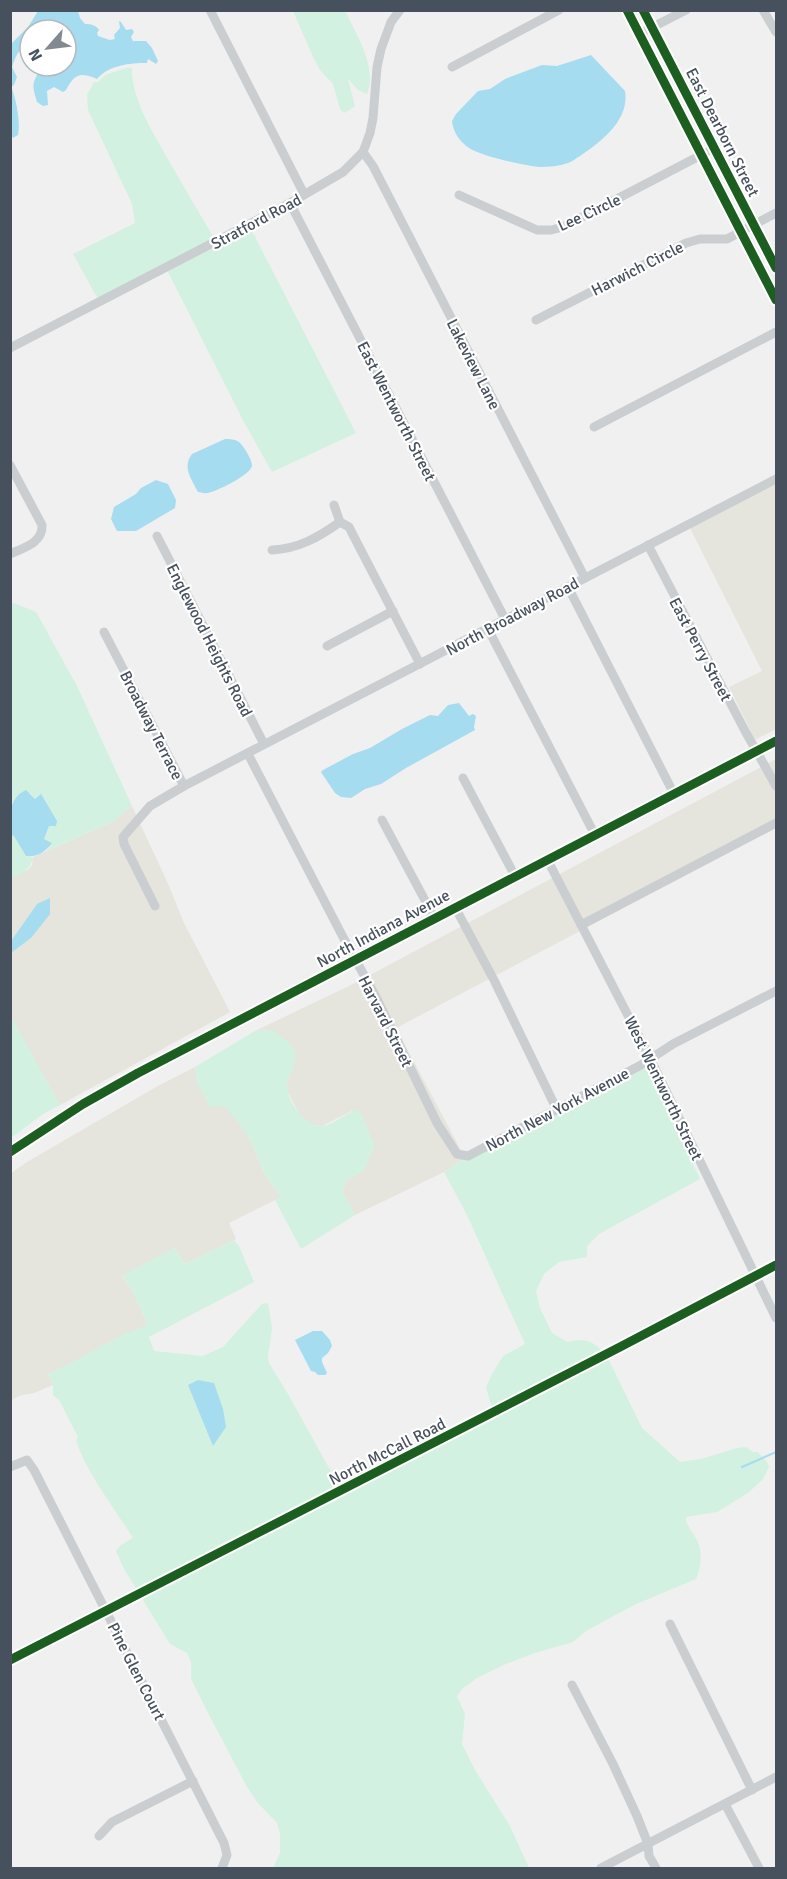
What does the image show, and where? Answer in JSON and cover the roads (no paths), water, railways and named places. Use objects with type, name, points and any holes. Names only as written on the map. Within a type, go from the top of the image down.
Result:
[{"type":"main road","name":"East Dearborn Street","points":[[627,10],[775,295]]},
{"type":"main road","name":"East Dearborn Street","points":[[643,10],[777,268]]},
{"type":"main road","name":"North Indiana Avenue","points":[[10,1152],[119,1083],[777,741]]},
{"type":"street","points":[[210,10],[304,194]]},
{"type":"street","points":[[452,67],[559,10]]},
{"type":"street","points":[[639,34],[686,10]]},
{"type":"street","points":[[763,10],[777,32]]},
{"type":"street","name":"Stratford Road","points":[[10,348],[290,203],[343,172],[363,152],[373,118],[377,67],[381,49],[397,12]]},
{"type":"street","name":"Lee Circle","points":[[459,195],[535,229],[551,230],[563,227],[715,148]]},
{"type":"street","name":"Lakeview Lane","points":[[363,152],[373,166],[585,578]]},
{"type":"street","name":"East Wentworth Street","points":[[290,203],[505,619]]},
{"type":"street","name":"Harwich Circle","points":[[536,320],[686,243],[700,239],[727,239],[777,213]]},
{"type":"street","points":[[594,427],[777,332]]},
{"type":"street","points":[[10,465],[42,525],[41,534],[35,541],[10,554]]},
{"type":"street","name":"North Broadway Road","points":[[248,754],[777,479]]},
{"type":"street","points":[[334,505],[340,522],[349,528],[420,664]]},
{"type":"street","points":[[272,550],[289,550],[340,522]]},
{"type":"street","name":"Englewood Heights Road","points":[[157,536],[264,744]]},
{"type":"street","name":"East Perry Street","points":[[648,545],[744,729],[777,786]]},
{"type":"street","points":[[568,587],[674,794]]},
{"type":"street","points":[[327,646],[393,611]]},
{"type":"street","points":[[488,629],[595,835]]},
{"type":"street","name":"Broadway Terrace","points":[[104,632],[184,786],[248,754]]},
{"type":"street","name":"Harvard Street","points":[[248,754],[387,1020],[437,1123],[453,1151],[462,1156]]},
{"type":"street","points":[[463,778],[515,876]]},
{"type":"street","points":[[155,906],[124,844],[123,837],[150,806],[184,786]]},
{"type":"street","points":[[382,820],[435,919]]},
{"type":"street","points":[[581,925],[777,823]]},
{"type":"street","name":"West Wentworth Street","points":[[547,859],[650,1058],[777,1318]]},
{"type":"street","points":[[455,907],[495,982],[557,1110]]},
{"type":"street","name":"North New York Avenue","points":[[462,1156],[468,1156],[557,1110],[641,1065],[673,1044],[777,991]]},
{"type":"street","name":"North McCall Road","points":[[10,1660],[777,1265]]},
{"type":"street","name":"Pine Glen Court","points":[[10,1467],[27,1460],[34,1470],[224,1843],[227,1855],[222,1869]]},
{"type":"street","points":[[670,1624],[752,1790]]},
{"type":"street","points":[[572,1685],[613,1764],[648,1844],[656,1869]]},
{"type":"street","points":[[601,1869],[777,1777]]},
{"type":"street","points":[[99,1836],[112,1822],[193,1781]]},
{"type":"street","points":[[725,1804],[759,1869]]},
{"type":"water","points":[[38,11],[78,11],[85,24],[98,28],[98,36],[110,40],[115,39],[114,35],[120,28],[119,21],[126,30],[132,29],[133,41],[146,41],[158,61],[156,64],[148,59],[147,63],[120,66],[107,71],[97,79],[86,75],[78,76],[78,18],[34,18]]},
{"type":"water","points":[[18,37],[18,53],[12,67],[17,77],[11,87],[19,124],[18,135],[13,138],[10,133],[11,44]]},
{"type":"water","points":[[591,55],[625,91],[625,102],[618,121],[605,137],[572,161],[543,167],[514,163],[475,151],[466,146],[458,136],[452,121],[478,91],[490,89],[505,79],[542,65],[557,66]]},
{"type":"water","points":[[36,78],[75,78],[63,92],[54,87],[47,91],[48,105],[43,106],[37,102]]},
{"type":"water","points":[[225,439],[236,440],[241,444],[252,464],[250,470],[211,492],[198,492],[189,473],[189,459],[192,454]]},
{"type":"water","points":[[156,480],[168,484],[176,500],[175,508],[136,531],[117,531],[111,519],[114,507]]},
{"type":"water","points":[[459,703],[469,716],[473,714],[476,716],[475,730],[381,784],[365,789],[351,798],[341,797],[335,793],[321,772],[430,715],[438,716],[448,705]]},
{"type":"water","points":[[26,790],[35,799],[41,794],[57,821],[56,826],[49,826],[44,839],[52,843],[47,849],[34,856],[26,856],[14,836],[11,835],[10,815],[13,803],[15,798]]},
{"type":"water","points":[[50,898],[50,914],[31,938],[11,953],[11,941],[37,904]]},
{"type":"water","points":[[313,1331],[322,1331],[332,1346],[322,1358],[327,1373],[325,1375],[318,1375],[311,1371],[295,1340]]},
{"type":"water","points":[[198,1380],[214,1383],[223,1409],[226,1427],[213,1446],[188,1385]]},
{"type":"waterway","points":[[742,1467],[776,1452]]}]
